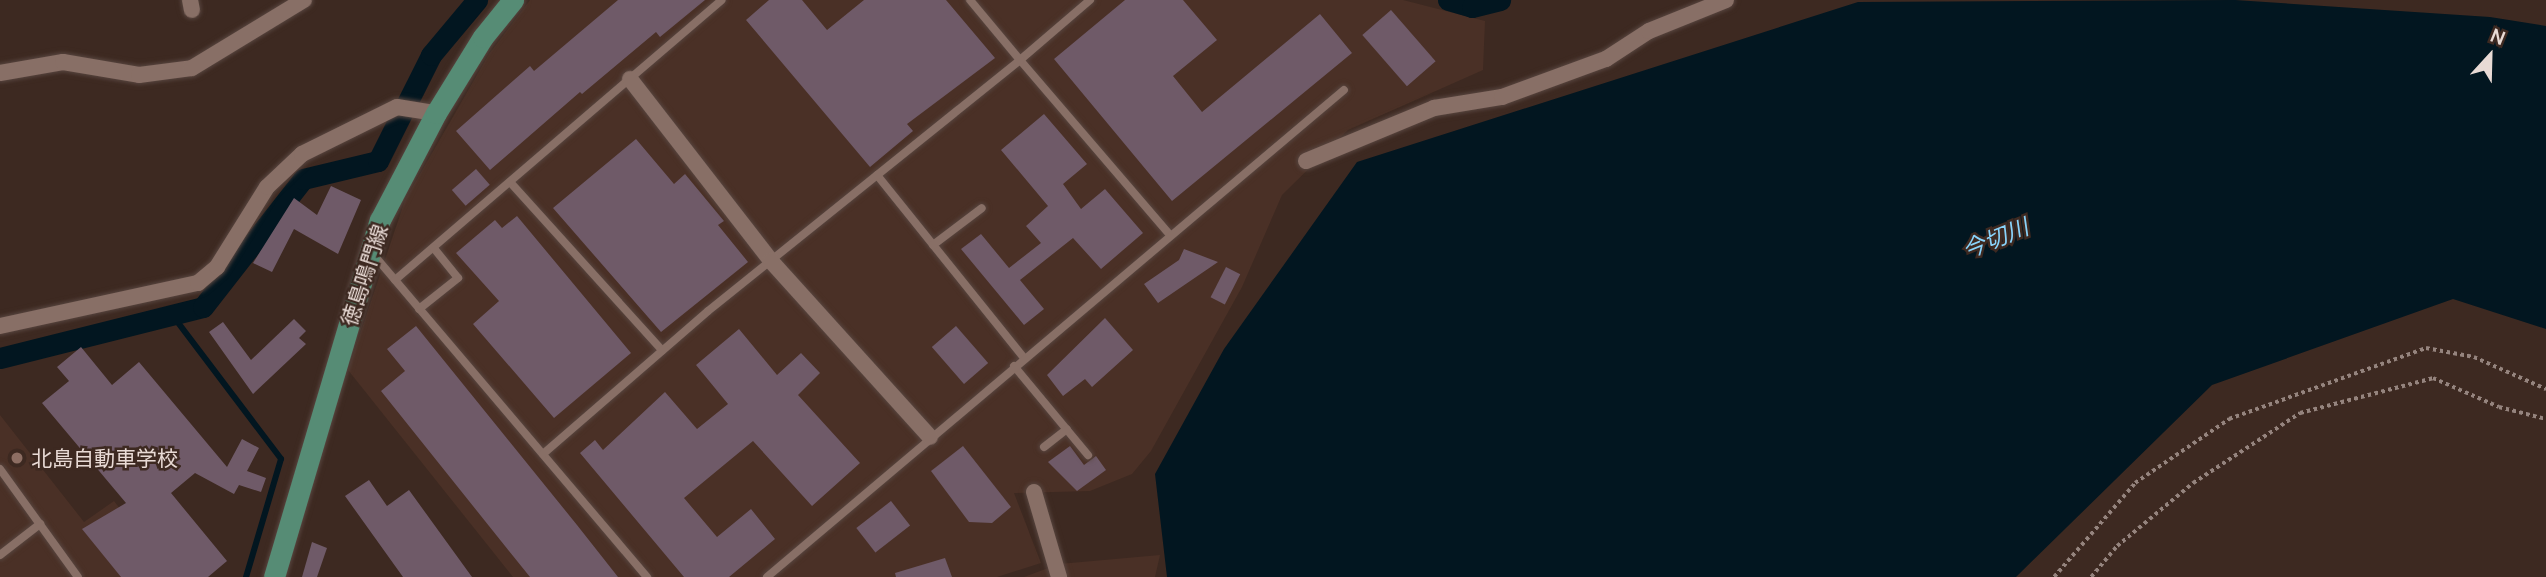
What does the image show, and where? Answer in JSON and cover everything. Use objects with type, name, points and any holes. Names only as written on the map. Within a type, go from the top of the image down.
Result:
[{"type":"main road","name":"徳島鳴門線","points":[[274,577],[380,220],[436,113],[483,37],[513,0]]},
{"type":"street","points":[[0,73],[63,62],[139,75],[191,68],[304,0]]},
{"type":"street","points":[[1306,161],[1434,108],[1502,97],[1606,60],[1649,31],[1726,0]]},
{"type":"street","points":[[630,79],[771,261],[930,437]]},
{"type":"street","points":[[0,326],[198,283],[217,267],[267,187],[302,155],[397,107],[436,113]]},
{"type":"street","points":[[1034,492],[1059,577]]},
{"type":"lane","points":[[396,281],[722,0]]},
{"type":"lane","points":[[970,0],[1169,234]]},
{"type":"lane","points":[[543,454],[662,351],[1090,0]]},
{"type":"lane","points":[[767,577],[1169,234],[1344,90]]},
{"type":"lane","points":[[877,175],[1024,358]]},
{"type":"lane","points":[[510,182],[662,351]]},
{"type":"lane","points":[[933,245],[982,208]]},
{"type":"lane","points":[[419,309],[458,278],[433,248]]},
{"type":"lane","points":[[371,251],[647,577]]},
{"type":"lane","points":[[1014,366],[1088,455]]},
{"type":"lane","points":[[1044,447],[1067,429]]},
{"type":"lane","points":[[0,469],[78,577]]},
{"type":"lane","points":[[0,486],[8,480]]},
{"type":"lane","points":[[0,555],[40,524]]},
{"type":"path","points":[[2054,577],[2135,482],[2230,419],[2426,348],[2474,357],[2546,388]]},
{"type":"path","points":[[2091,577],[2116,546],[2193,482],[2300,413],[2433,378],[2499,407],[2546,419]]},
{"type":"shaded area","points":[[530,0],[1403,0],[1485,21],[1483,70],[1348,130],[1282,195],[1242,287],[1151,451],[1132,474],[1090,491],[1014,493],[1041,563],[997,577],[513,577],[348,370],[405,200],[489,54]]},
{"type":"shaded area","name":"北島自動車学校","points":[[0,415],[84,522],[114,501],[173,577],[0,577]]},
{"type":"shaded area","points":[[1160,555],[1155,577],[1024,577],[1059,564]]},
{"type":"water","name":"今切川","points":[[2235,0],[2490,17],[2546,26],[2546,329],[2453,299],[2212,385],[2016,577],[1167,577],[1155,474],[1224,349],[1357,162],[1858,2]]},
{"type":"building","points":[[618,0],[705,0],[660,37],[656,32],[582,94],[580,92],[490,170],[456,131],[530,66],[534,71]]},
{"type":"building","points":[[769,0],[802,0],[827,30],[864,0],[946,0],[995,58],[907,124],[913,131],[870,167],[746,20]]},
{"type":"building","points":[[1125,0],[1183,0],[1217,40],[1173,76],[1202,112],[1320,14],[1352,53],[1172,201],[1054,59]]},
{"type":"building","points":[[1391,10],[1436,61],[1407,86],[1362,35]]},
{"type":"building","points":[[1044,114],[1087,164],[1063,184],[1081,209],[1105,189],[1143,233],[1101,269],[1073,238],[1020,280],[1044,309],[1024,325],[961,249],[981,234],[1009,268],[1041,243],[1026,226],[1048,206],[1001,150]]},
{"type":"building","points":[[636,139],[674,184],[685,174],[724,221],[718,225],[748,262],[661,332],[553,208]]},
{"type":"building","points":[[476,169],[490,185],[466,206],[452,190]]},
{"type":"building","points":[[331,186],[361,200],[338,254],[294,229],[272,272],[253,263],[294,198],[317,215]]},
{"type":"building","points":[[517,216],[631,353],[554,418],[473,324],[499,301],[456,253],[495,220],[502,228]]},
{"type":"building","points":[[1184,249],[1218,262],[1158,303],[1144,284],[1179,260]]},
{"type":"building","points":[[1226,267],[1240,274],[1225,305],[1211,297]]},
{"type":"building","points":[[1105,318],[1133,350],[1092,387],[1085,379],[1063,396],[1047,375]]},
{"type":"building","points":[[294,319],[306,331],[299,338],[306,344],[253,394],[209,332],[223,322],[251,360]]},
{"type":"building","points":[[416,326],[618,577],[530,577],[381,391],[405,371],[387,349]]},
{"type":"building","points":[[956,326],[988,363],[964,384],[932,347]]},
{"type":"building","points":[[739,329],[777,375],[801,353],[820,373],[798,395],[860,463],[812,506],[753,441],[684,498],[717,537],[751,509],[775,539],[729,577],[684,577],[580,453],[595,440],[603,450],[665,392],[697,429],[728,404],[696,365]]},
{"type":"building","points":[[81,347],[112,385],[139,362],[227,467],[242,439],[259,448],[247,471],[266,478],[261,492],[239,485],[234,494],[195,473],[171,493],[227,561],[208,577],[121,577],[82,529],[126,503],[42,403],[69,381],[57,367]]},
{"type":"building","points":[[963,446],[1011,507],[992,523],[969,522],[931,471]]},
{"type":"building","points":[[1070,446],[1084,465],[1096,456],[1106,470],[1077,491],[1048,462]]},
{"type":"building","points":[[369,480],[387,506],[409,490],[472,577],[403,577],[345,496]]},
{"type":"building","points":[[891,501],[910,525],[875,553],[856,528]]},
{"type":"building","points":[[312,542],[327,548],[317,577],[302,577]]},
{"type":"building","points":[[945,558],[952,577],[896,577],[895,573]]},
{"type":"waterway","points":[[0,358],[203,307],[303,179],[378,161],[431,55],[477,0]]},
{"type":"waterway","points":[[1448,0],[1472,7],[1500,0]]},
{"type":"waterway","points":[[173,316],[281,459],[246,577]]},
{"type":"place","name":"北島自動車学校","points":[[17,458]]}]
